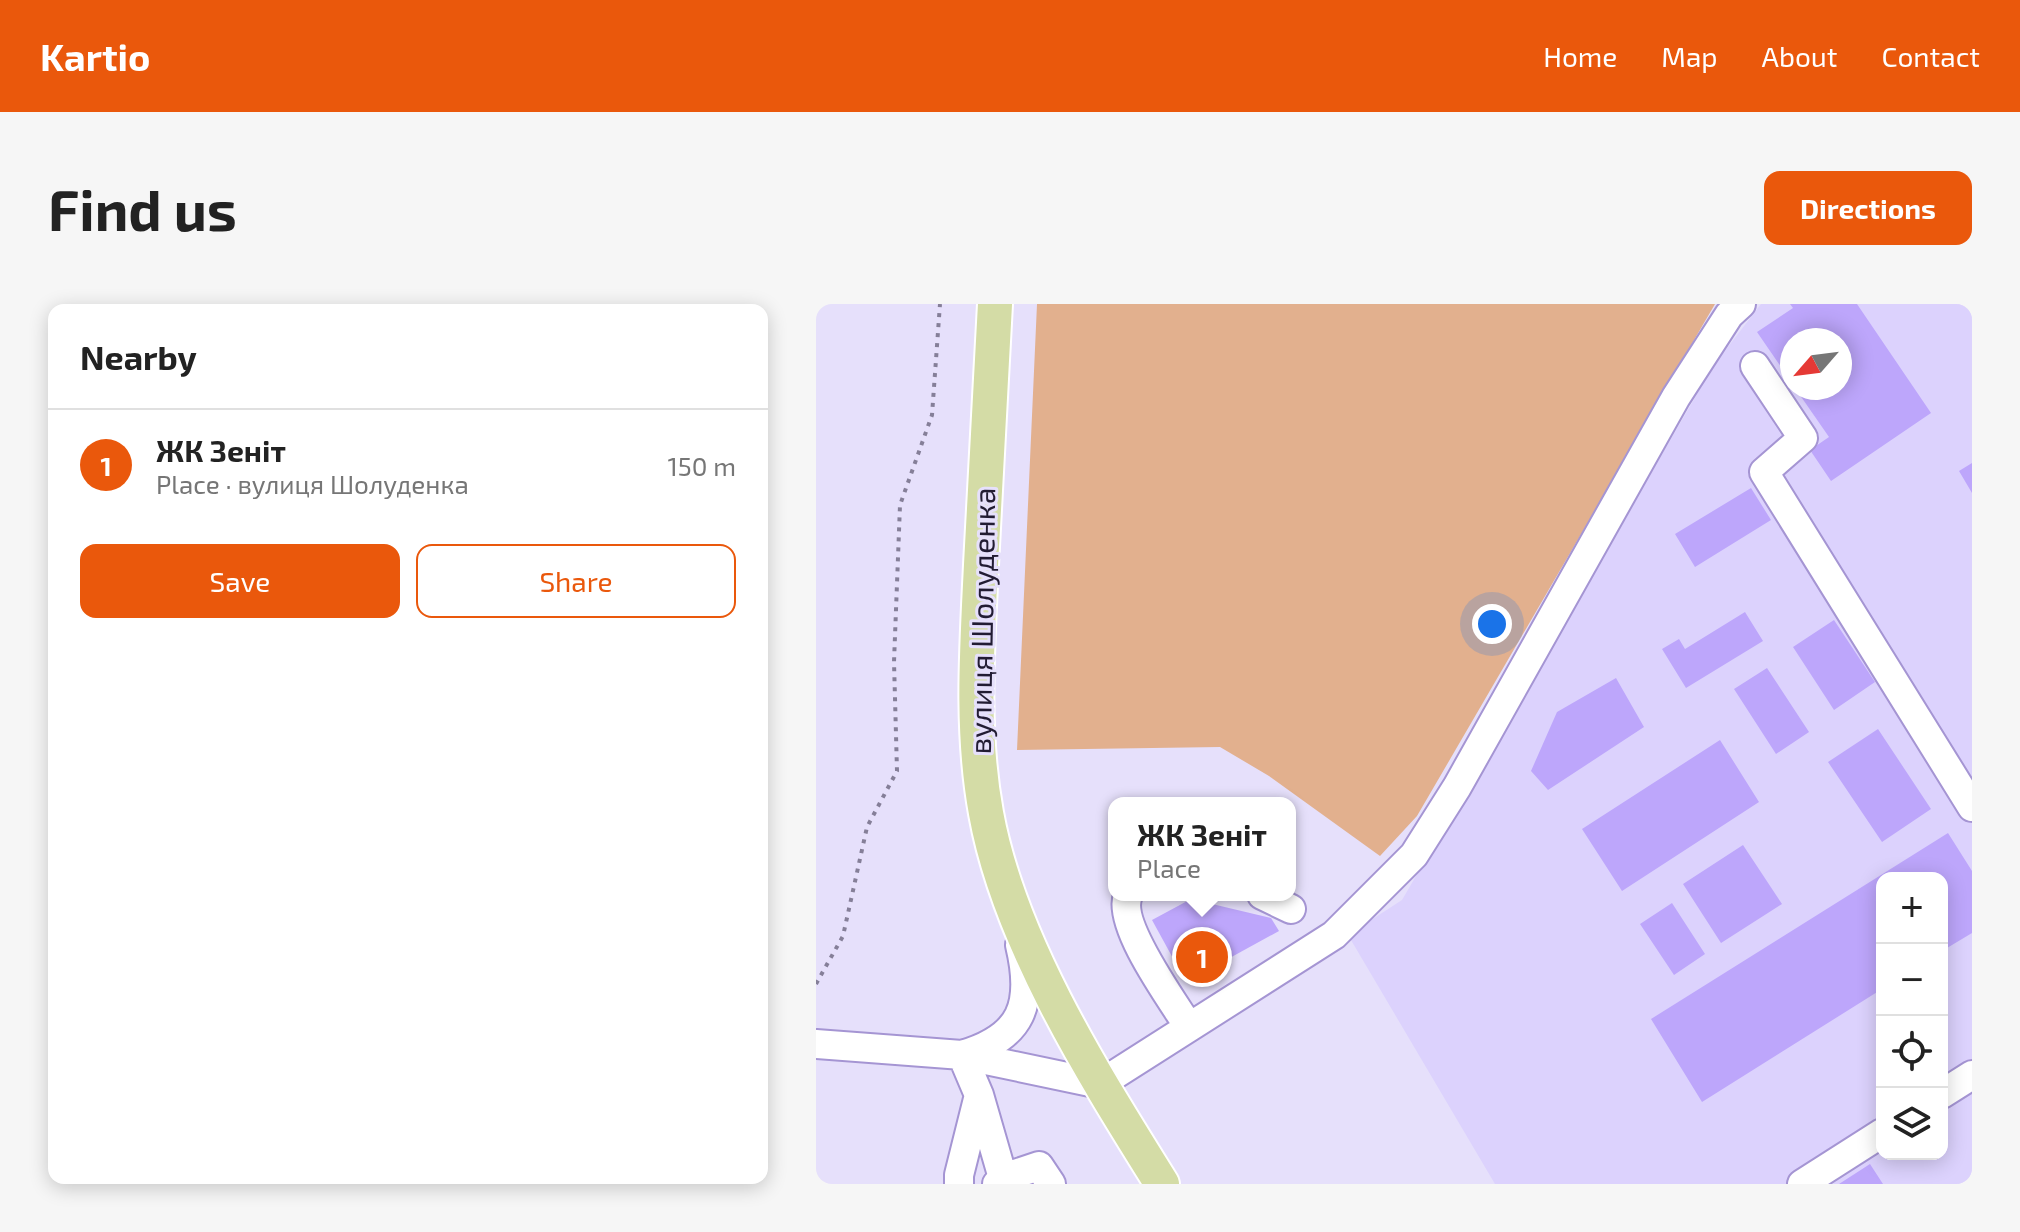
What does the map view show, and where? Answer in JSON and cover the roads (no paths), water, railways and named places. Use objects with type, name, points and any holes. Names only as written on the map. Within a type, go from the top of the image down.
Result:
[{"type":"main road","name":"вулиця Шолуденка","points":[[995,304],[977,651],[976,736],[986,815],[1005,886],[1033,954],[1100,1084],[1162,1184]]},
{"type":"street","points":[[816,1044],[962,1055],[1100,1084],[1334,935],[1414,855],[1457,787],[1676,397],[1729,315],[1741,304]]},
{"type":"street","points":[[1755,366],[1803,438],[1764,472],[1972,807]]},
{"type":"street","points":[[962,1055],[990,1047],[1012,1026],[1024,1006],[1027,974],[1005,886]]},
{"type":"street","points":[[1125,901],[1133,934],[1189,1027]]},
{"type":"street","points":[[1274,901],[1291,909]]},
{"type":"street","points":[[962,1055],[979,1095],[1000,1181],[1039,1166],[1051,1184]]},
{"type":"street","points":[[1948,1090],[1972,1075]]},
{"type":"street","points":[[959,1184],[979,1095]]},
{"type":"street","points":[[1802,1184],[1876,1137]]},
{"type":"place","name":"ЖК Зеніт","points":[[1202,957]]}]
